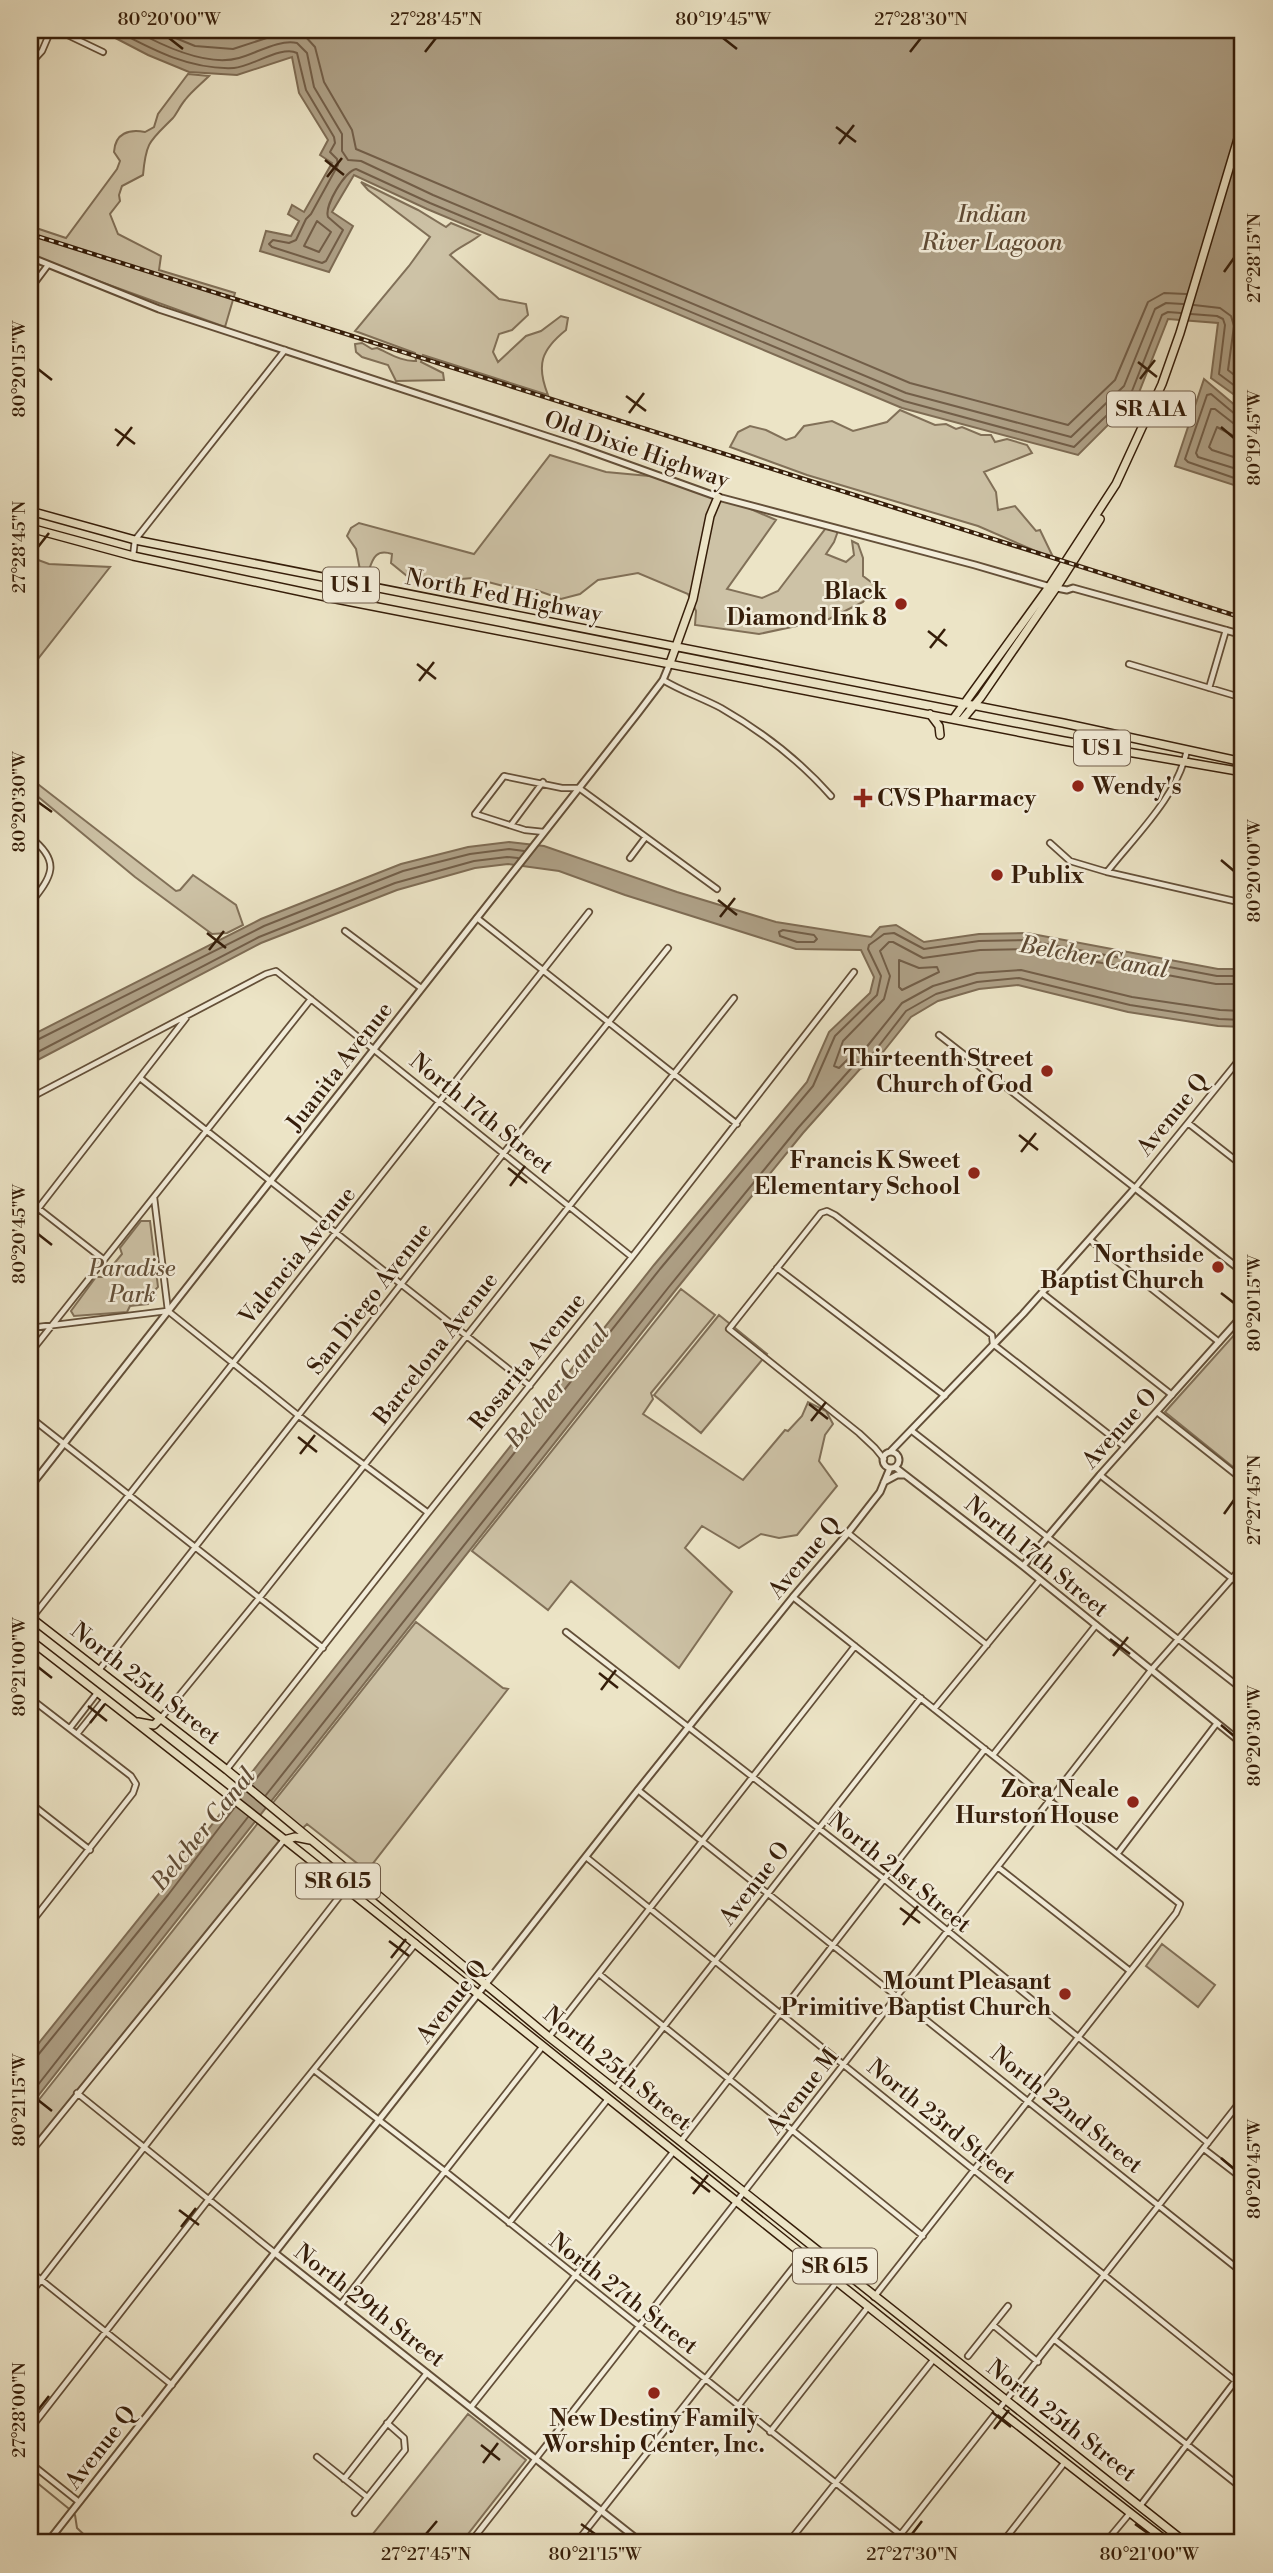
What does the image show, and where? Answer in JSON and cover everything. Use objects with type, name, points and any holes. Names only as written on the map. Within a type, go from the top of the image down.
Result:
[{"type":"main road","name":"SR A1A","points":[[958,719],[974,706],[1058,585],[1112,494],[1162,384],[1180,333],[1243,122]]},
{"type":"main road","name":"SR A1A","points":[[958,719],[964,704],[1112,494]]},
{"type":"main road","points":[[670,663],[695,591],[710,516],[718,497]]},
{"type":"main road","name":"North Fed Highway","points":[[30,511],[135,540],[974,706]]},
{"type":"main road","name":"North Fed Highway","points":[[30,528],[132,556],[331,598],[929,713]]},
{"type":"main road","points":[[331,598],[341,589],[359,586]]},
{"type":"main road","name":"US 1","points":[[974,706],[1243,762]]},
{"type":"main road","points":[[929,713],[939,726],[940,735]]},
{"type":"main road","name":"US 1","points":[[929,713],[1064,741],[1243,772]]},
{"type":"main road","name":"North 25th Street","points":[[31,1618],[227,1770],[485,1986],[680,2143],[1186,2543]]},
{"type":"main road","name":"North 25th Street","points":[[30,1640],[416,1943],[934,2359],[1169,2543]]},
{"type":"main road","points":[[134,1721],[154,1725],[161,1718]]},
{"type":"main road","points":[[284,1840],[295,1837],[310,1840]]},
{"type":"main road","points":[[556,2055],[565,2057],[604,2088],[614,2090]]},
{"type":"main road","points":[[814,2262],[823,2264],[862,2296],[874,2297]]},
{"type":"main road","points":[[1079,2472],[1087,2474],[1128,2506],[1134,2509],[1140,2506]]},
{"type":"street","points":[[30,64],[42,51],[51,30]]},
{"type":"street","points":[[57,30],[103,52]]},
{"type":"street","name":"Old Dixie Highway","points":[[30,257],[134,300],[576,446],[718,497],[1035,583],[1058,589],[1073,588],[1243,635]]},
{"type":"street","points":[[30,289],[48,265]]},
{"type":"street","points":[[132,556],[135,540],[285,350]]},
{"type":"street","points":[[1209,688],[1227,629]]},
{"type":"street","name":"Juanita Avenue","points":[[30,1487],[663,680],[670,663]]},
{"type":"street","points":[[1129,664],[1243,698]]},
{"type":"street","points":[[663,680],[706,700],[742,722],[813,777],[831,796]]},
{"type":"street","points":[[1107,872],[1172,788],[1187,750]]},
{"type":"street","points":[[544,832],[525,830],[475,814],[504,776],[562,788],[579,788],[717,889]]},
{"type":"street","points":[[512,825],[543,782]]},
{"type":"street","points":[[30,837],[44,848],[50,859],[49,879],[31,900]]},
{"type":"street","points":[[630,858],[645,838]]},
{"type":"street","points":[[1051,843],[1070,861],[1107,872],[1243,902]]},
{"type":"street","name":"Valencia Avenue","points":[[31,1618],[589,912]]},
{"type":"street","points":[[477,918],[737,1124]]},
{"type":"street","points":[[345,931],[421,988]]},
{"type":"street","name":"San Diego Avenue","points":[[99,1671],[503,1153],[668,948]]},
{"type":"street","name":"North 17th Street","points":[[189,1015],[276,971],[632,1257]]},
{"type":"street","name":"Rosarita Avenue","points":[[227,1770],[854,972]]},
{"type":"street","name":"Barcelona Avenue","points":[[161,1718],[260,1597],[734,998]]},
{"type":"street","points":[[30,1353],[311,999]]},
{"type":"street","points":[[30,1219],[189,1015]]},
{"type":"street","points":[[30,1098],[189,1015]]},
{"type":"street","points":[[939,1035],[1243,1272]]},
{"type":"street","name":"Avenue Q","points":[[51,2542],[79,2502],[638,1790],[880,1492],[888,1460],[901,1443],[1136,1188],[1243,1055]]},
{"type":"street","points":[[140,1077],[530,1386]]},
{"type":"street","points":[[1188,1123],[1243,1166]]},
{"type":"street","points":[[153,1196],[168,1311],[299,1416],[428,1513]]},
{"type":"street","points":[[30,1202],[103,1259]]},
{"type":"street","points":[[945,1396],[777,1268],[821,1213],[827,1211],[835,1214],[992,1335],[993,1344],[1125,1447]]},
{"type":"street","points":[[1090,1240],[1219,1342]]},
{"type":"street","name":"North 17th Street","points":[[777,1268],[729,1329],[1243,1744]]},
{"type":"street","points":[[1042,1293],[1172,1395]]},
{"type":"street","points":[[30,1328],[168,1311]]},
{"type":"street","name":"Avenue O","points":[[1023,1566],[1243,1315]]},
{"type":"street","points":[[1157,1412],[1243,1480]]},
{"type":"street","points":[[30,1417],[323,1648]]},
{"type":"street","points":[[912,1431],[1243,1690]]},
{"type":"street","name":"Avenue Q","points":[[899,1459],[901,1443]]},
{"type":"street","points":[[888,1460],[899,1459]]},
{"type":"street","points":[[888,1460],[899,1459]]},
{"type":"street","name":"North 17th Street","points":[[899,1459],[907,1475]]},
{"type":"street","points":[[884,1482],[897,1475],[907,1475]]},
{"type":"street","points":[[1100,1475],[1243,1587]]},
{"type":"street","points":[[848,1533],[987,1645]]},
{"type":"street","name":"Avenue M","points":[[470,2543],[1152,1669],[1243,1566]]},
{"type":"street","points":[[934,1709],[1040,1580]]},
{"type":"street","points":[[793,1597],[1180,1904],[1176,1913],[874,2297]]},
{"type":"street","points":[[993,1755],[1096,1625]]},
{"type":"street","name":"North 21st Street","points":[[566,1632],[884,1880],[1208,2143]]},
{"type":"street","points":[[549,2037],[855,1646]]},
{"type":"street","points":[[69,1728],[97,1693]]},
{"type":"street","points":[[30,1698],[131,1776],[136,1784],[133,1793],[90,1850],[30,1924]]},
{"type":"street","name":"Avenue O","points":[[614,2090],[921,1698]]},
{"type":"street","points":[[77,1734],[105,1699]]},
{"type":"street","points":[[1118,1853],[1217,1723]]},
{"type":"street","points":[[680,2143],[985,1749]]},
{"type":"street","name":"North 22nd Street","points":[[638,1790],[1243,2273]]},
{"type":"street","points":[[30,1803],[90,1850]]},
{"type":"street","points":[[30,2153],[284,1840]]},
{"type":"street","name":"North 23rd Street","points":[[586,1857],[1243,2387]]},
{"type":"street","points":[[999,1868],[1130,1971]]},
{"type":"street","points":[[30,2294],[346,1888]]},
{"type":"street","points":[[30,1909],[37,1915]]},
{"type":"street","points":[[30,2429],[209,2199],[416,1943]]},
{"type":"street","points":[[599,1974],[923,2236]]},
{"type":"street","points":[[341,2304],[543,2045]]},
{"type":"street","name":"North 27th Street","points":[[314,2070],[911,2543]]},
{"type":"street","name":"North 29th Street","points":[[77,2093],[642,2543]]},
{"type":"street","points":[[509,2224],[609,2098]]},
{"type":"street","points":[[894,2543],[1243,2098]]},
{"type":"street","points":[[1203,2149],[1243,2179]]},
{"type":"street","points":[[471,2407],[674,2151]]},
{"type":"street","points":[[576,2543],[803,2254]]},
{"type":"street","points":[[30,2270],[172,2385]]},
{"type":"street","points":[[738,2406],[837,2281]]},
{"type":"street","points":[[771,2432],[869,2306]]},
{"type":"street","points":[[968,2356],[1008,2306]]},
{"type":"street","points":[[993,2325],[1038,2362]]},
{"type":"street","points":[[1055,2340],[1243,2489]]},
{"type":"street","points":[[788,2543],[934,2359]]},
{"type":"street","points":[[1140,2506],[1243,2371]]},
{"type":"street","points":[[344,2479],[427,2372]]},
{"type":"street","points":[[355,2513],[405,2450],[404,2438],[387,2423]]},
{"type":"street","points":[[317,2457],[367,2497]]},
{"type":"street","points":[[1002,2543],[1066,2462]]},
{"type":"street","points":[[30,2463],[79,2502]]},
{"type":"street","points":[[1105,2543],[1130,2513]]},
{"type":"green space","points":[[188,74],[209,76],[150,142],[143,175],[122,186],[120,201],[110,214],[118,234],[161,256],[159,270],[235,293],[225,327],[30,254],[30,226],[66,238],[117,169],[120,161],[114,152],[117,140],[128,132],[145,132],[154,127],[158,114]]},
{"type":"green space","points":[[361,182],[446,227],[451,223],[480,235],[450,255],[499,299],[526,304],[528,315],[512,330],[499,334],[493,352],[498,362],[526,336],[541,331],[561,316],[568,318],[566,330],[551,344],[543,359],[542,375],[548,395],[423,355],[421,362],[443,373],[444,380],[396,381],[388,365],[362,357],[356,352],[355,344],[362,343],[401,359],[416,361],[415,353],[355,331],[430,237]]},
{"type":"green space","points":[[900,410],[935,425],[946,424],[956,429],[962,427],[981,435],[991,435],[995,442],[1007,439],[1027,445],[1032,453],[984,472],[996,492],[998,510],[1015,506],[1036,531],[1040,530],[1054,559],[978,526],[807,475],[730,447],[738,432],[750,426],[786,440],[795,437],[804,426],[832,421],[853,431],[887,422]]},
{"type":"green space","points":[[550,455],[606,472],[660,477],[716,494],[776,520],[727,589],[762,598],[778,591],[826,528],[838,531],[826,554],[846,562],[854,555],[852,541],[858,544],[863,558],[863,576],[875,585],[863,602],[829,619],[759,634],[695,625],[696,611],[688,594],[638,573],[598,580],[580,594],[561,599],[536,590],[507,587],[473,578],[437,581],[407,576],[391,563],[392,554],[387,553],[376,555],[369,570],[360,570],[356,549],[347,536],[351,528],[359,523],[474,554]]},
{"type":"green space","points":[[30,557],[49,564],[110,567],[30,669]]},
{"type":"green space","points":[[30,778],[176,891],[193,875],[236,905],[243,925],[227,933],[212,934],[135,877],[30,790]]},
{"type":"green space","name":"Paradise Park","points":[[141,1221],[150,1221],[158,1287],[156,1294],[148,1304],[130,1306],[127,1312],[74,1316],[71,1311],[96,1277],[103,1277],[122,1254],[120,1248]]},
{"type":"green space","points":[[681,1289],[715,1315],[651,1393],[653,1399],[643,1414],[743,1480],[785,1430],[788,1431],[802,1416],[808,1402],[826,1411],[833,1424],[825,1435],[819,1461],[837,1486],[797,1535],[779,1538],[761,1534],[739,1548],[702,1526],[685,1548],[732,1592],[679,1668],[571,1581],[548,1610],[472,1551]]},
{"type":"green space","points":[[719,1315],[767,1354],[701,1433],[654,1395]]},
{"type":"green space","points":[[1243,1325],[1243,1475],[1165,1412]]},
{"type":"green space","points":[[416,1622],[503,1688],[508,1689],[367,1871],[307,1824],[302,1829],[272,1804]]},
{"type":"green space","points":[[258,1823],[279,1841],[30,2148],[30,2111]]},
{"type":"green space","points":[[1162,1944],[1215,1985],[1198,2007],[1146,1966]]},
{"type":"green space","points":[[468,2414],[526,2460],[461,2543],[363,2543],[368,2540]]},
{"type":"water","name":"Indian River Lagoon","points":[[100,30],[1243,30],[1243,401],[1211,378],[1218,323],[1168,319],[1138,395],[1078,455],[902,408],[427,209],[354,175],[332,212],[353,226],[329,272],[260,251],[266,231],[291,236],[299,221],[288,214],[292,205],[304,212],[332,163],[320,155],[328,140],[299,93],[292,57],[237,75],[189,72],[148,55]]},
{"type":"water","points":[[1204,379],[1243,412],[1243,488],[1175,466]]},
{"type":"water","name":"Belcher Canal","points":[[509,842],[544,846],[677,892],[776,922],[871,937],[880,927],[896,925],[924,942],[979,934],[1027,933],[1218,969],[1243,969],[1243,1027],[1218,1026],[1128,1012],[1018,985],[979,989],[938,1001],[911,1017],[875,1062],[860,1069],[803,1133],[674,1292],[30,2106],[30,2054],[654,1265],[807,1082],[829,1032],[870,993],[874,977],[861,950],[796,949],[625,895],[559,871],[508,864],[475,868],[397,890],[261,943],[30,1064],[30,1036],[261,919],[401,864],[468,847]]},
{"type":"waterway","points":[[30,2477],[68,2508]]},
{"type":"waterway","points":[[75,2515],[77,2528],[93,2543]]},
{"type":"railway","points":[[30,234],[1243,618]]},
{"type":"place","name":"Black Diamond Ink 8","points":[[901,604]]},
{"type":"place","name":"Wendy's","points":[[1078,786]]},
{"type":"place","name":"CVS Pharmacy","points":[[863,798]]},
{"type":"place","name":"Publix","points":[[997,875]]},
{"type":"place","name":"Thirteenth Street Church of God","points":[[1047,1071]]},
{"type":"place","name":"Francis K Sweet Elementary School","points":[[974,1173]]},
{"type":"place","name":"Northside Baptist Church","points":[[1218,1267]]},
{"type":"place","name":"Zora Neale Hurston House","points":[[1133,1802]]},
{"type":"place","name":"Mount Pleasant Primitive Baptist Church","points":[[1065,1994]]},
{"type":"place","name":"New Destiny Family Worship Center, Inc.","points":[[654,2393]]}]
